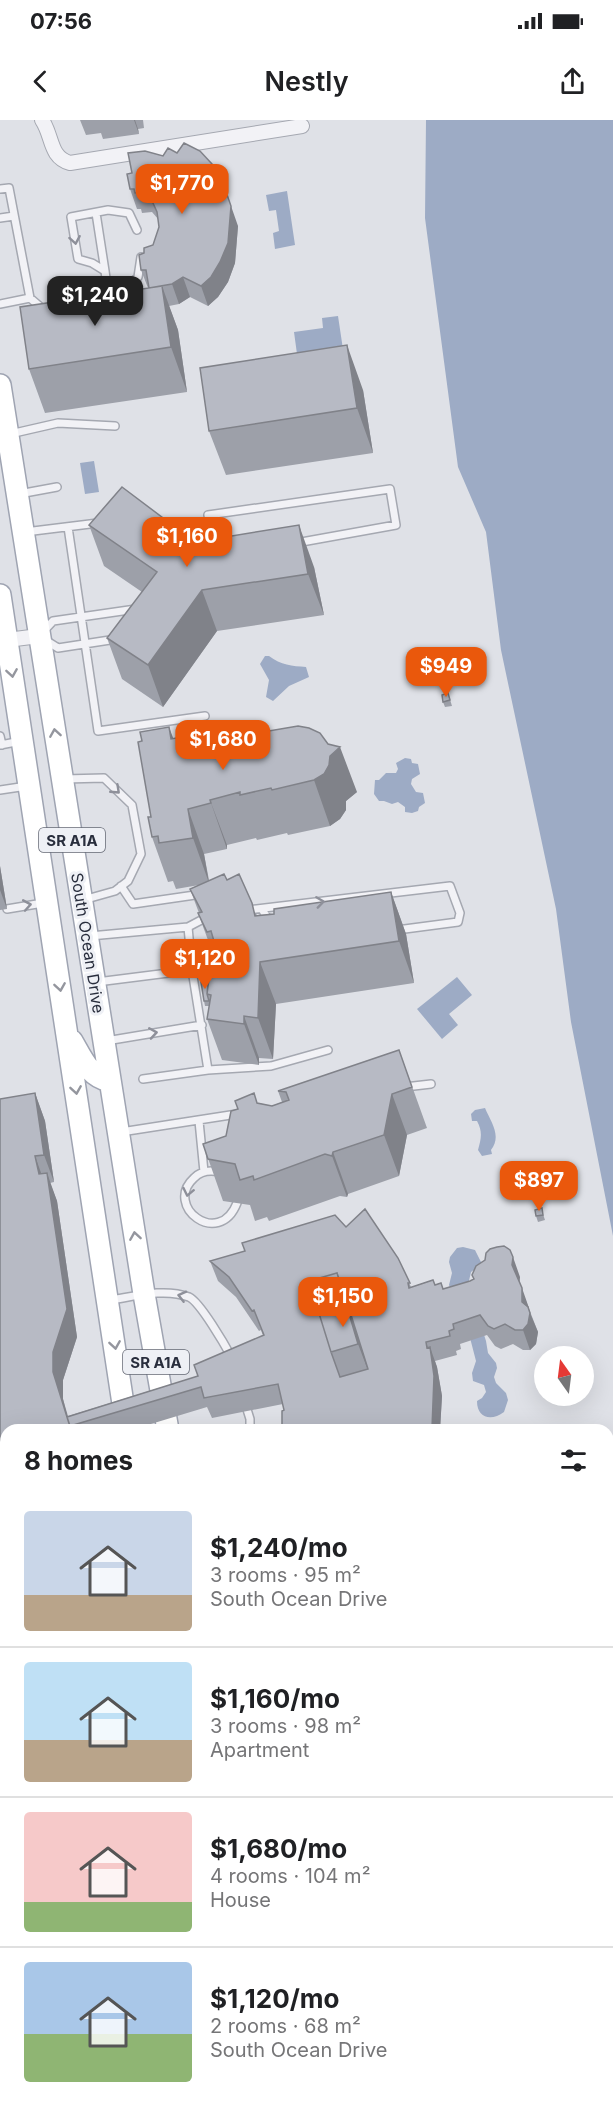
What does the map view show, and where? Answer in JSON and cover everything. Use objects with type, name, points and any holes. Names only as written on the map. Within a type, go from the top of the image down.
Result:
[{"type":"main road","name":"South Ocean Drive","points":[[0,385],[118,1133],[167,1424]]},
{"type":"main road","name":"South Ocean Drive","points":[[0,595],[3,641],[23,741],[126,1424]]},
{"type":"main road","points":[[67,1033],[90,1070],[101,1079],[110,1081]]},
{"type":"street","points":[[42,120],[48,128],[54,151],[61,160],[70,163],[302,126]]},
{"type":"street","points":[[3,641],[39,636]]},
{"type":"lane","points":[[0,189],[9,188],[30,298],[51,316]]},
{"type":"lane","points":[[105,271],[92,263],[78,259],[71,217],[108,210],[129,213],[137,230]]},
{"type":"lane","points":[[96,213],[109,304]]},
{"type":"lane","points":[[0,218],[14,216]]},
{"type":"lane","points":[[103,311],[138,277],[141,258]]},
{"type":"lane","points":[[0,304],[30,298]]},
{"type":"lane","points":[[8,435],[58,423],[115,426]]},
{"type":"lane","points":[[17,494],[57,487]]},
{"type":"lane","points":[[215,557],[208,515],[390,489],[396,525],[283,545]]},
{"type":"lane","points":[[23,532],[111,521]]},
{"type":"lane","points":[[155,523],[211,534]]},
{"type":"lane","points":[[68,527],[98,731],[205,716]]},
{"type":"lane","points":[[136,609],[144,614],[144,629],[136,636],[57,648],[39,636],[53,621],[83,617],[136,609]]},
{"type":"lane","points":[[0,736],[1,745],[23,741]]},
{"type":"lane","points":[[62,778],[104,778],[132,805],[141,854],[128,881],[115,891],[81,901]]},
{"type":"lane","points":[[0,790],[30,786]]},
{"type":"lane","points":[[121,886],[134,904],[209,893]]},
{"type":"lane","points":[[242,911],[450,886],[460,913],[458,922],[392,931]]},
{"type":"lane","points":[[7,909],[47,902]]},
{"type":"lane","points":[[262,909],[272,927]]},
{"type":"lane","points":[[87,936],[188,927],[212,914]]},
{"type":"lane","points":[[188,927],[207,1070]]},
{"type":"lane","points":[[94,982],[192,970]]},
{"type":"lane","points":[[104,1041],[202,1025]]},
{"type":"lane","points":[[143,1079],[207,1070],[271,1066],[328,1050]]},
{"type":"lane","points":[[399,1088],[431,1084]]},
{"type":"lane","points":[[118,1133],[244,1113]]},
{"type":"lane","points":[[199,1121],[204,1172]]},
{"type":"lane","points":[[226,1176],[213,1171],[196,1175],[186,1189],[186,1206],[196,1219],[213,1224],[228,1217],[237,1203]]},
{"type":"lane","points":[[108,1301],[144,1294],[169,1293],[191,1298],[209,1320],[231,1356],[234,1367]]},
{"type":"lane","points":[[244,1398],[250,1424]]},
{"type":"water","points":[[426,120],[613,120],[613,1236],[571,1022],[556,909],[501,650],[486,532],[458,467],[425,218]]},
{"type":"water","points":[[287,191],[295,245],[275,249],[273,233],[279,231],[276,210],[269,211],[266,195]]},
{"type":"water","points":[[338,316],[344,356],[297,354],[294,332],[323,328],[322,318]]},
{"type":"water","points":[[94,461],[99,492],[85,494],[80,463]]},
{"type":"water","points":[[265,656],[287,664],[306,667],[309,677],[289,686],[273,701],[266,697],[269,680],[260,664]]},
{"type":"water","points":[[405,758],[418,764],[420,774],[412,779],[411,784],[416,792],[423,793],[425,803],[419,807],[418,811],[412,813],[405,812],[405,807],[398,802],[392,804],[379,801],[374,794],[375,780],[379,780],[386,773],[396,773],[398,769],[396,763]]},
{"type":"water","points":[[457,977],[472,995],[449,1014],[458,1025],[442,1039],[417,1009]]},
{"type":"water","points":[[485,1108],[496,1134],[496,1140],[491,1150],[492,1154],[482,1156],[478,1150],[481,1132],[477,1121],[472,1121],[471,1114],[475,1110]]},
{"type":"water","points":[[457,1248],[475,1250],[482,1264],[471,1272],[468,1285],[488,1353],[496,1363],[494,1377],[496,1383],[506,1393],[508,1400],[504,1412],[495,1417],[482,1415],[478,1407],[477,1401],[486,1392],[484,1385],[473,1381],[472,1373],[476,1361],[469,1334],[449,1285],[452,1273],[450,1257]]},
{"type":"building","points":[[184,143],[200,151],[212,164],[223,183],[231,206],[228,243],[211,277],[201,286],[183,277],[172,284],[149,288],[146,270],[141,270],[139,255],[144,253],[144,248],[153,245],[159,227],[157,212],[152,201],[144,192],[135,193],[134,189],[130,189],[127,174],[132,173],[128,153],[145,151],[163,156],[168,148],[177,153]]},
{"type":"building","points":[[162,286],[171,347],[29,369],[20,307]]},
{"type":"building","points":[[347,345],[357,408],[209,431],[200,368]]},
{"type":"building","points":[[122,487],[195,542],[299,525],[308,574],[202,590],[148,665],[107,638],[157,572],[89,525]]},
{"type":"building","points":[[448,693],[450,700],[443,702],[442,695]]},
{"type":"building","points":[[298,726],[320,733],[328,744],[340,747],[330,756],[329,765],[324,774],[314,780],[272,790],[271,788],[240,795],[240,792],[188,809],[193,838],[159,843],[158,836],[152,837],[148,817],[151,817],[138,742],[142,741],[140,732],[169,727],[171,739],[188,736],[215,740]]},
{"type":"building","points":[[224,874],[227,880],[239,874],[252,903],[255,916],[274,914],[274,909],[391,892],[399,941],[260,962],[258,1018],[244,1016],[244,1024],[207,1019],[211,995],[207,994],[209,973],[214,974],[216,948],[211,931],[207,932],[198,913],[202,912],[190,889]]},
{"type":"building","points":[[209,979],[207,994],[209,1001],[204,1001],[201,982]]},
{"type":"building","points":[[399,1050],[412,1087],[392,1094],[384,1135],[333,1152],[332,1156],[325,1154],[254,1180],[253,1176],[240,1180],[235,1164],[208,1159],[203,1144],[226,1136],[231,1111],[238,1109],[235,1101],[254,1093],[257,1103],[272,1106],[289,1100],[286,1092],[278,1091]]},
{"type":"building","points":[[35,1093],[44,1155],[35,1156],[39,1174],[47,1173],[67,1309],[53,1352],[53,1372],[69,1424],[0,1424],[0,1099]]},
{"type":"building","points":[[542,1208],[543,1215],[536,1216],[535,1210]]},
{"type":"building","points":[[365,1209],[398,1258],[410,1283],[408,1283],[409,1288],[433,1280],[435,1285],[441,1283],[443,1289],[470,1281],[474,1279],[472,1275],[476,1266],[485,1260],[486,1253],[490,1249],[504,1246],[510,1250],[513,1257],[512,1265],[522,1288],[522,1302],[528,1307],[530,1313],[528,1324],[523,1330],[515,1330],[505,1324],[494,1329],[488,1326],[480,1315],[453,1324],[454,1329],[449,1331],[450,1336],[426,1342],[427,1348],[430,1347],[434,1376],[432,1424],[282,1424],[282,1411],[284,1410],[278,1384],[204,1398],[201,1387],[77,1424],[69,1424],[67,1417],[198,1376],[194,1365],[264,1335],[254,1310],[252,1311],[229,1277],[210,1261],[245,1251],[242,1243],[335,1215],[346,1227]],"holes":[[[337,1273],[368,1369],[340,1377],[309,1281]]]},
{"type":"building","points":[[337,1273],[358,1344],[331,1352],[309,1281]]}]
